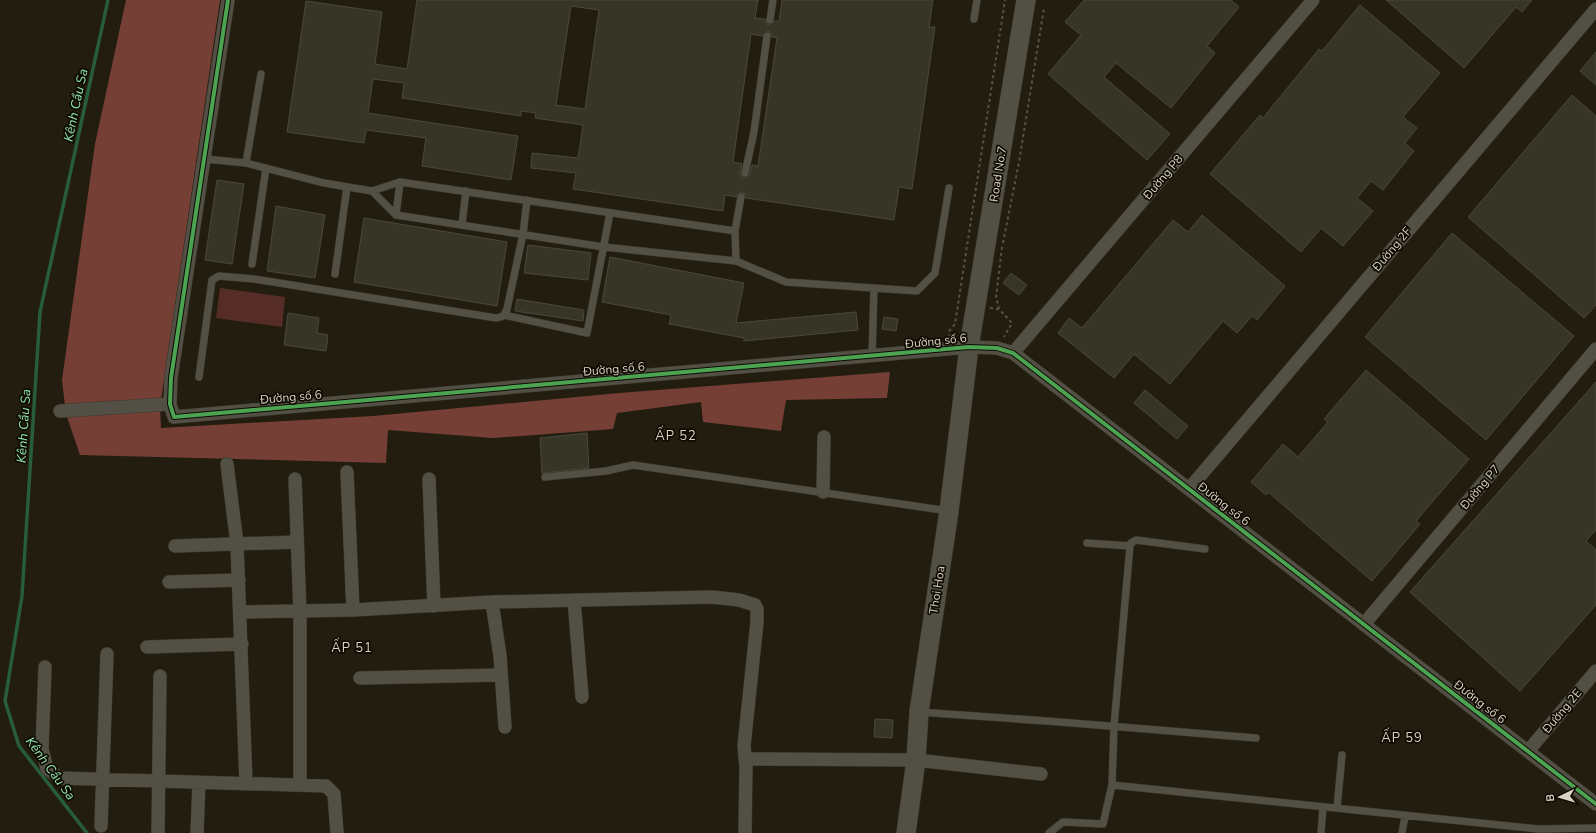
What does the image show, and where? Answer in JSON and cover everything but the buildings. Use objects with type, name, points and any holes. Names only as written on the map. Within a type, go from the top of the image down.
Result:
[{"type":"street","points":[[60,411],[170,404],[172,370],[228,0]]},
{"type":"street","name":"Road No.7","points":[[969,347],[1026,0]]},
{"type":"street","name":"Đường P8","points":[[1013,353],[1313,0]]},
{"type":"street","name":"Đường 2F","points":[[1189,489],[1596,9]]},
{"type":"street","name":"Đường số 6","points":[[170,404],[174,417],[872,357],[969,347],[997,348],[1013,353],[1596,804]]},
{"type":"street","name":"Thoi Hoa","points":[[906,833],[916,760],[919,712],[949,510],[969,347]]},
{"type":"street","name":"Đường P7","points":[[1364,624],[1596,349]]},
{"type":"street","points":[[823,492],[824,437]]},
{"type":"street","points":[[227,464],[237,544],[242,644],[246,783]]},
{"type":"street","points":[[347,472],[353,610]]},
{"type":"street","points":[[295,479],[300,612],[300,784]]},
{"type":"street","points":[[429,479],[434,606]]},
{"type":"street","points":[[175,546],[297,542]]},
{"type":"street","points":[[169,582],[239,580]]},
{"type":"street","points":[[240,612],[353,610],[492,602],[712,597],[739,600],[756,605],[757,622],[744,746],[744,833]]},
{"type":"street","points":[[574,600],[582,697]]},
{"type":"street","points":[[492,602],[501,675],[504,727]]},
{"type":"street","points":[[147,647],[242,644]]},
{"type":"street","points":[[101,826],[107,654]]},
{"type":"street","points":[[45,667],[42,749],[47,769],[60,778],[300,784],[326,786],[334,794],[337,833]]},
{"type":"street","name":"Đường 2E","points":[[1528,751],[1596,671]]},
{"type":"street","points":[[360,678],[501,675]]},
{"type":"street","points":[[158,833],[160,676]]},
{"type":"street","points":[[745,759],[916,760],[1041,774]]},
{"type":"street","points":[[197,833],[199,782]]},
{"type":"lane","points":[[770,20],[773,0]]},
{"type":"lane","points":[[974,19],[977,0]]},
{"type":"lane","points":[[745,173],[754,132],[767,36]]},
{"type":"lane","points":[[246,163],[261,74]]},
{"type":"lane","points":[[205,159],[246,163],[324,183],[372,191],[400,182],[735,231]]},
{"type":"lane","points":[[252,264],[266,168]]},
{"type":"lane","points":[[396,215],[400,182]]},
{"type":"lane","points":[[335,274],[347,186]]},
{"type":"lane","points":[[372,191],[396,215],[604,247],[736,261],[786,282],[917,291],[935,273],[950,188]]},
{"type":"lane","points":[[462,224],[466,191]]},
{"type":"lane","points":[[736,261],[735,231],[741,197]]},
{"type":"lane","points":[[504,315],[523,234],[527,200]]},
{"type":"lane","points":[[198,377],[212,280],[219,276],[254,280],[496,318],[504,315],[588,333],[610,213]]},
{"type":"lane","points":[[872,357],[874,288]]},
{"type":"lane","points":[[545,477],[606,471],[633,465],[949,510]]},
{"type":"lane","points":[[1049,833],[1063,822],[1103,824],[1112,785],[1114,726],[1131,543],[1136,540],[1205,549]]},
{"type":"lane","points":[[1087,543],[1130,546]]},
{"type":"lane","points":[[919,712],[1256,738]]},
{"type":"lane","points":[[1337,808],[1342,755]]},
{"type":"lane","points":[[1112,785],[1538,829],[1596,828]]},
{"type":"lane","points":[[1321,833],[1323,807]]},
{"type":"lane","points":[[1402,833],[1405,816]]},
{"type":"path","points":[[950,350],[949,331],[955,324],[1005,0]]},
{"type":"path","points":[[997,348],[1012,322],[999,309],[996,297],[1003,245],[1019,162],[1044,8]]},
{"type":"shaded area","points":[[126,0],[220,0],[160,407],[161,428],[373,416],[619,393],[890,372],[887,398],[786,400],[781,431],[703,422],[701,402],[617,413],[613,429],[493,438],[388,430],[386,463],[80,455],[66,414],[62,380],[95,144]]},
{"type":"shaded area","points":[[220,288],[285,297],[282,327],[216,318]]},
{"type":"waterway","name":"Kênh Cầu Sa","points":[[87,833],[19,746],[5,701],[22,596],[40,312],[108,0]]},
{"type":"cycle path","points":[[228,0],[171,378],[170,404],[174,417],[969,347],[997,348],[1013,353],[1596,804]]},
{"type":"district","name":"ẤP 52","points":[[676,435]]},
{"type":"district","name":"ẤP 51","points":[[352,647]]},
{"type":"district","name":"ẤP 59","points":[[1402,737]]}]
